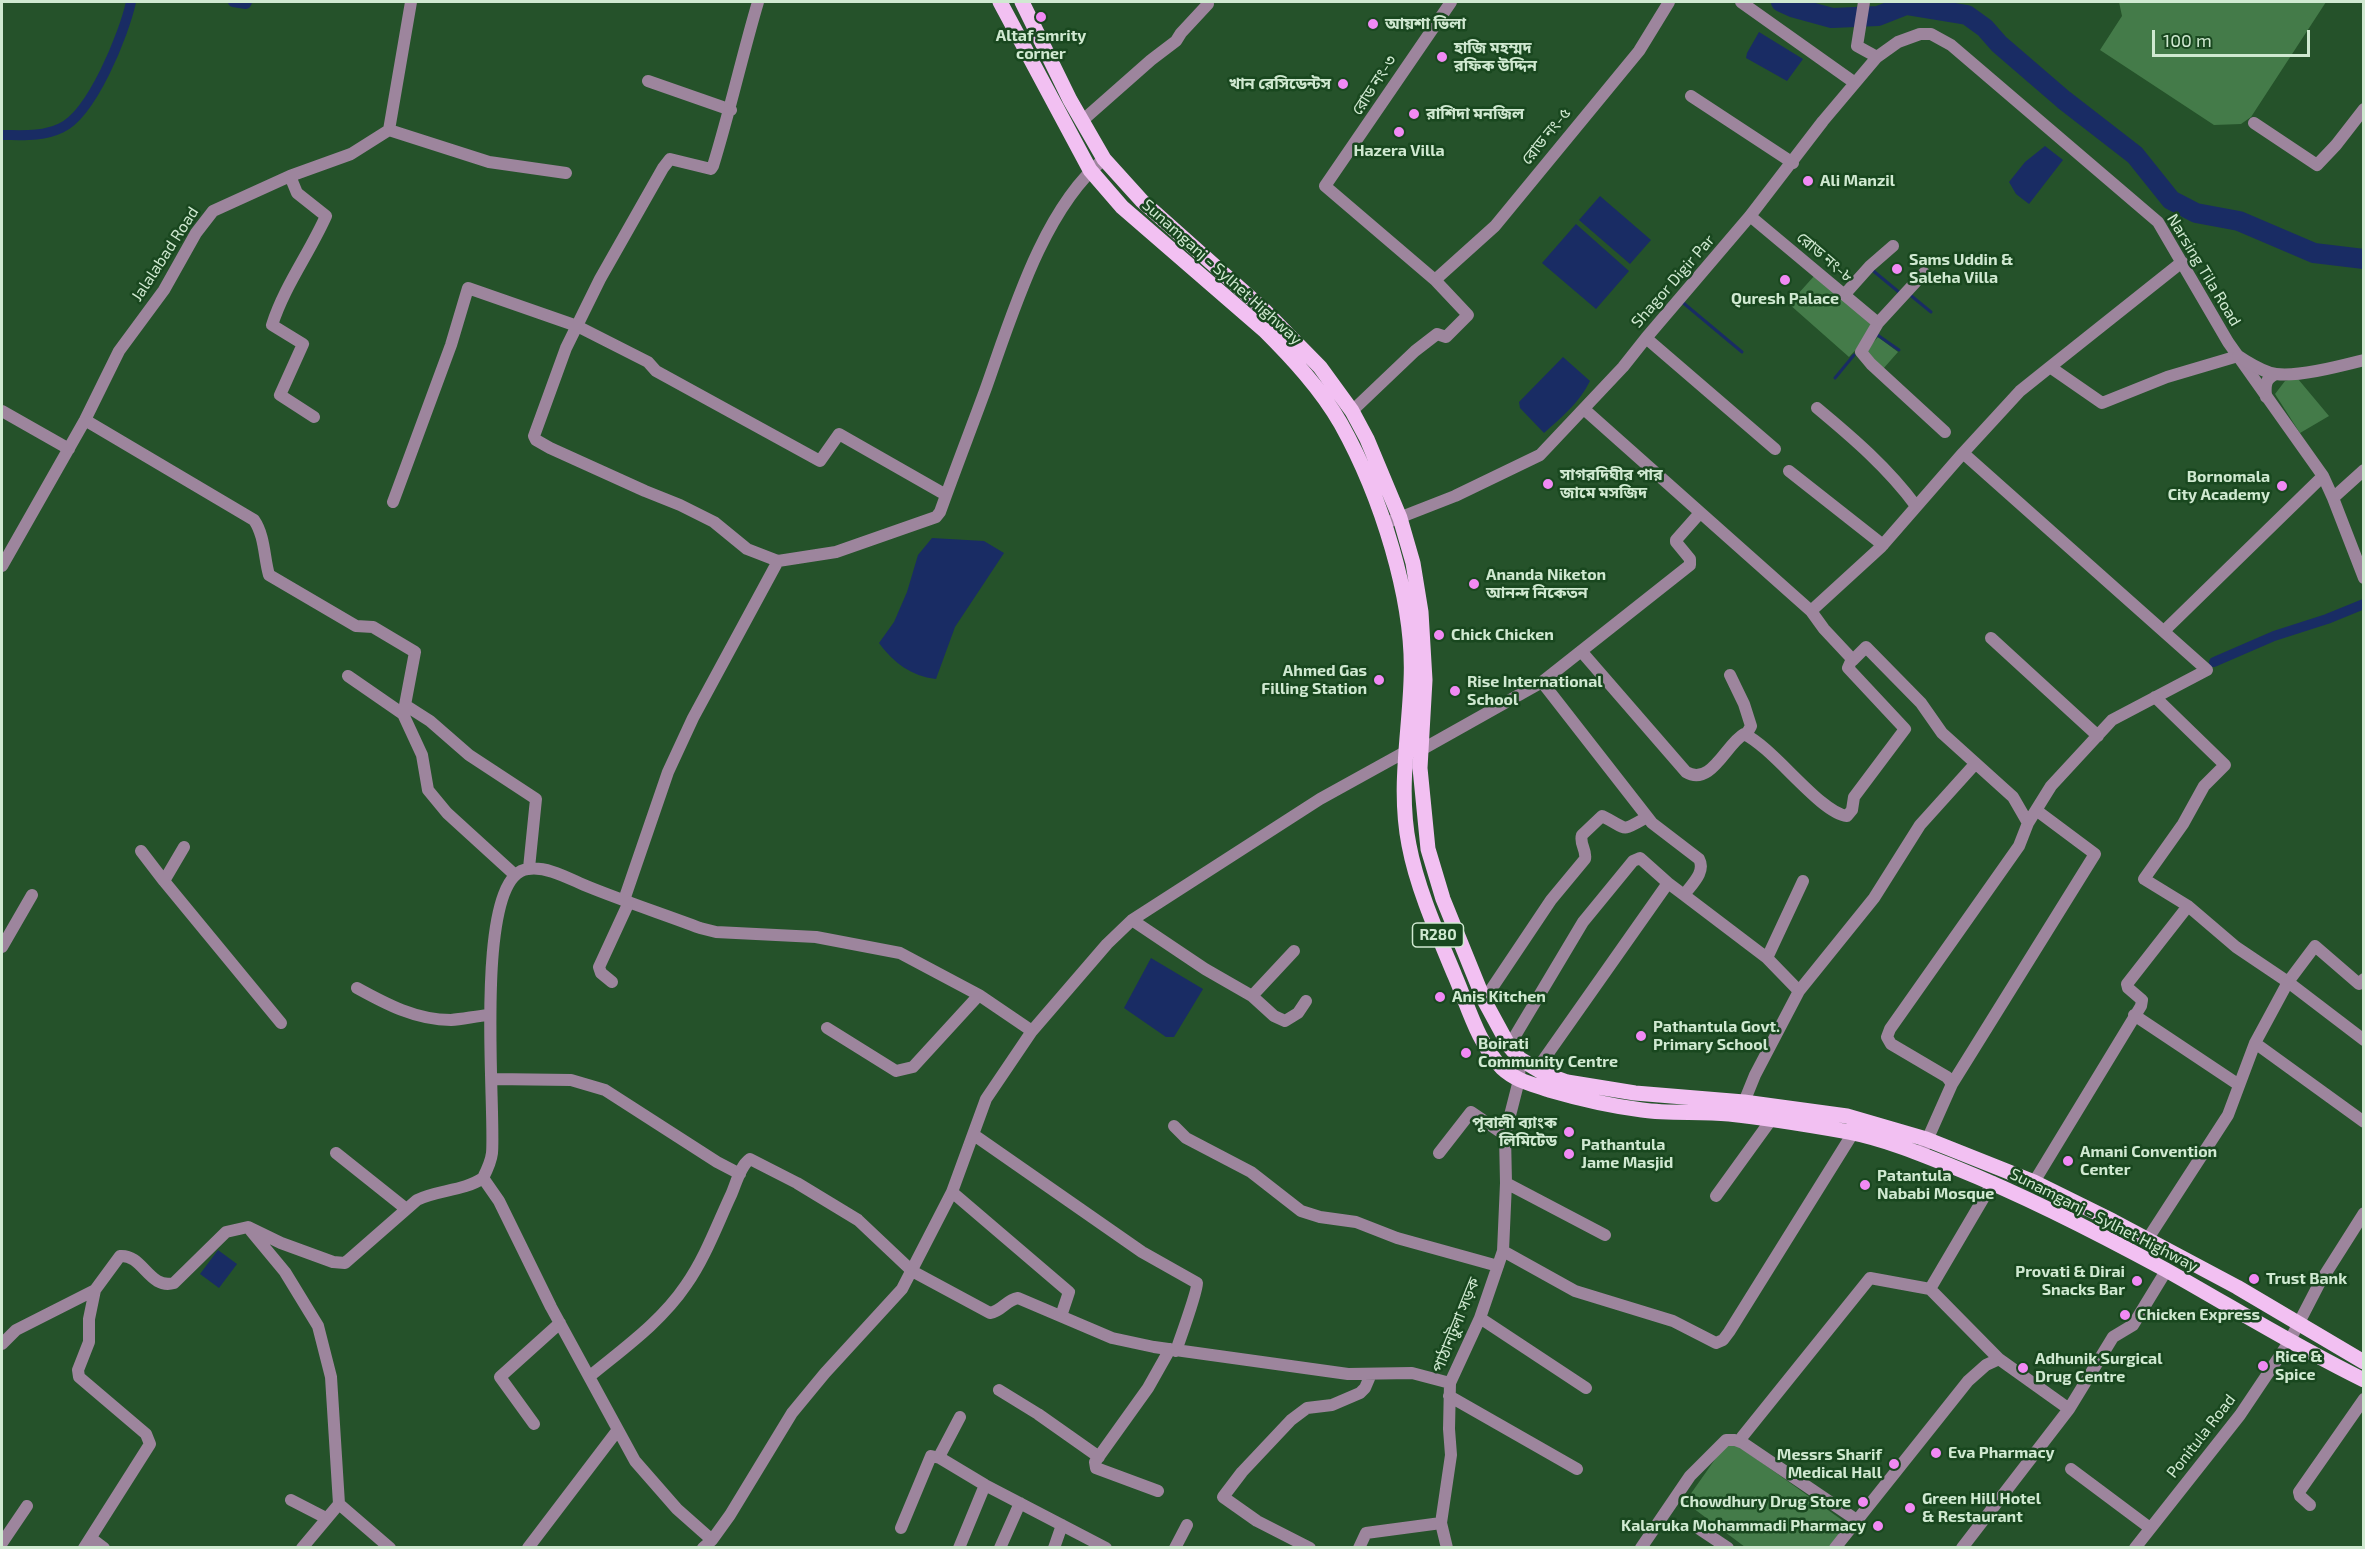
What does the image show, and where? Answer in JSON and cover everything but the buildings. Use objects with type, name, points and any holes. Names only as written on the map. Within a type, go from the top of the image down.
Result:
[{"type":"main road","name":"Sunamganj - Sylhet Highway","points":[[1000,2],[1090,171],[1122,207],[1264,330],[1306,376],[1340,422],[1373,491],[1397,561],[1410,643],[1412,679],[1405,752],[1404,800],[1409,846],[1432,920],[1479,1033],[1497,1062],[1519,1080],[1592,1102],[1645,1111],[1744,1102],[1847,1116],[1924,1147],[2034,1182],[2237,1287],[2364,1362]]},
{"type":"main road","name":"Sunamganj - Sylhet Highway","points":[[1023,4],[1070,100],[1104,159],[1142,201],[1262,308],[1320,367],[1352,411],[1400,518],[1413,563],[1421,612],[1425,680],[1421,750],[1422,798],[1428,849],[1443,899],[1484,1000],[1509,1046],[1520,1059],[1567,1082],[1924,1147],[2166,1270],[2289,1342],[2364,1380]]},
{"type":"main road","points":[[2087,1229],[2096,1213]]},
{"type":"street","points":[[411,2],[389,130],[489,162],[566,173]]},
{"type":"street","points":[[758,2],[738,69],[731,110],[711,169],[670,159],[663,168],[600,279],[566,348],[534,436],[536,440],[714,522],[747,549],[778,561],[836,552],[936,518],[1034,261],[1062,206],[1090,171],[1104,159]]},
{"type":"street","name":"রোড নং-৩","points":[[1435,280],[1325,186],[1451,2]]},
{"type":"street","name":"রোড নং-৫","points":[[1435,280],[1495,226],[1639,51],[1669,2]]},
{"type":"street","points":[[1741,2],[1855,84]]},
{"type":"street","points":[[1864,3],[1857,46],[1877,57]]},
{"type":"street","points":[[1009,20],[1023,4]]},
{"type":"street","points":[[1083,120],[1176,41],[1180,33],[1208,4]]},
{"type":"street","name":"Shagor Digir Par","points":[[1384,524],[1455,496],[1540,455],[1623,367],[1750,216],[1793,163],[1823,121],[1877,57],[1893,45],[1920,34],[1931,34],[1940,38]]},
{"type":"street","name":"Narsing Tila Road","points":[[1940,38],[2158,222],[2238,357],[2323,476],[2364,578]]},
{"type":"street","points":[[648,81],[731,110]]},
{"type":"street","points":[[1691,96],[1793,163]]},
{"type":"street","points":[[2254,123],[2317,165],[2364,109]]},
{"type":"street","name":"Jalalabad Road","points":[[2,566],[85,420],[119,351],[164,290],[196,233],[213,211],[290,176],[351,154],[389,130]]},
{"type":"street","points":[[290,176],[297,193],[326,216],[286,287],[272,325],[303,344],[280,395],[314,417]]},
{"type":"street","name":"রোড নং-৮","points":[[1750,216],[1878,323]]},
{"type":"street","points":[[1845,294],[1870,266],[1893,246]]},
{"type":"street","points":[[1811,611],[1883,545],[2020,391],[2182,262]]},
{"type":"street","points":[[1924,273],[1878,323],[1861,352],[1945,432]]},
{"type":"street","points":[[1352,411],[1415,351],[1437,334],[1446,337],[1467,317],[1467,312],[1435,280]]},
{"type":"street","points":[[393,502],[451,345],[468,288],[577,326],[648,362],[656,371],[820,461],[839,434],[946,495]]},
{"type":"street","points":[[1646,338],[1775,449]]},
{"type":"street","points":[[2050,367],[2102,403],[2167,377],[2238,357],[2276,374]]},
{"type":"street","points":[[2266,397],[2266,383],[2276,374],[2323,369],[2364,360]]},
{"type":"street","points":[[1817,408],[1866,449],[1900,484],[1916,506]]},
{"type":"street","points":[[1584,410],[1811,611],[1824,629],[1852,659]]},
{"type":"street","points":[[2,411],[69,449]]},
{"type":"street","points":[[85,420],[254,520],[265,550],[269,575],[356,626],[373,627],[413,650],[416,655],[404,709],[422,755],[428,790],[447,813],[515,875]]},
{"type":"street","points":[[1952,1084],[1947,1077],[1891,1044],[1887,1037],[1890,1029],[2019,846],[2028,823],[2052,786],[2112,720],[2207,670],[1963,453]]},
{"type":"street","points":[[2333,498],[2364,470]]},
{"type":"street","points":[[1789,471],[1883,545]]},
{"type":"street","points":[[2164,631],[2323,476]]},
{"type":"street","points":[[483,1178],[499,1201],[617,1431],[642,1469],[707,1544],[730,1515],[792,1413],[825,1373],[902,1290],[952,1192],[987,1099],[1032,1031],[1107,944],[1132,920],[1320,799],[1405,752],[1421,750],[1542,682],[1690,565],[1690,559],[1676,540],[1699,514]]},
{"type":"street","points":[[612,982],[601,974],[599,967],[627,901],[668,772],[693,718],[778,561]]},
{"type":"street","points":[[1991,638],[2098,736]]},
{"type":"street","points":[[1581,651],[1655,739],[1692,776],[1704,774],[1740,735],[1746,735],[1775,757],[1815,796],[1841,815],[1847,816],[1854,797],[1905,729],[1848,668],[1852,659],[1866,646],[1921,703],[1942,733],[2013,797],[2028,823]]},
{"type":"street","points":[[1730,675],[1744,704],[1751,726],[1746,735]]},
{"type":"street","points":[[348,676],[404,709],[430,721],[469,755],[536,799],[529,868]]},
{"type":"street","points":[[1542,682],[1647,817],[1699,859],[1702,871],[1684,895]]},
{"type":"street","points":[[2155,697],[2225,765],[2204,786],[2183,824],[2145,879],[2188,906],[2236,947],[2288,982],[2364,1040]]},
{"type":"street","points":[[1744,1102],[1755,1075],[1799,991],[1874,898],[1920,825],[1975,764]]},
{"type":"street","points":[[1924,1147],[1952,1084],[2095,854],[2036,810]]},
{"type":"street","points":[[1484,1000],[1551,900],[1585,859],[1582,835],[1602,816],[1626,829],[1647,817]]},
{"type":"street","points":[[164,881],[184,847]]},
{"type":"street","points":[[141,851],[281,1023]]},
{"type":"street","points":[[1509,1046],[1583,922],[1633,861],[1640,858],[1668,883],[1767,958],[1799,991]]},
{"type":"street","points":[[104,1548],[88,1543],[150,1444],[146,1434],[79,1377],[78,1370],[89,1342],[88,1319],[95,1290],[120,1256],[131,1257],[157,1281],[166,1285],[174,1283],[226,1232],[248,1227],[291,1247],[333,1262],[345,1263],[405,1208],[428,1194],[472,1184],[483,1178],[492,1154],[493,1078],[489,1015],[493,943],[502,902],[515,875],[529,868],[559,874],[716,932],[816,937],[900,953],[979,995],[1032,1031]]},
{"type":"street","points":[[1767,958],[1803,881]]},
{"type":"street","points":[[1537,1069],[1668,883]]},
{"type":"street","points":[[2,947],[5,931],[32,895]]},
{"type":"street","points":[[2034,1182],[2142,1000],[2128,988],[2127,984],[2188,906]]},
{"type":"street","points":[[1132,920],[1205,969],[1252,996],[1274,1016],[1285,1021],[1298,1013],[1306,1001]]},
{"type":"street","points":[[2147,1240],[2228,1115],[2255,1043],[2288,982],[2315,946],[2359,984],[2364,979]]},
{"type":"street","points":[[1252,996],[1294,951]]},
{"type":"street","points":[[357,988],[396,1009],[431,1017],[451,1020],[489,1015]]},
{"type":"street","points":[[827,1028],[896,1071],[913,1067],[979,995]]},
{"type":"street","points":[[2134,1015],[2239,1085]]},
{"type":"street","points":[[2255,1043],[2364,1122]]},
{"type":"street","name":"পাঠানটুলা সড়ক","points":[[1447,1548],[1440,1523],[1451,1455],[1449,1389],[1480,1318],[1503,1251],[1506,1183],[1505,1135],[1519,1080],[1520,1059]]},
{"type":"street","points":[[493,1078],[571,1080],[605,1090],[717,1162],[740,1174]]},
{"type":"street","points":[[1439,1153],[1471,1112],[1505,1135]]},
{"type":"street","points":[[1716,1196],[1771,1120]]},
{"type":"street","points":[[1174,1126],[1186,1138],[1251,1172],[1301,1211],[1320,1217],[1356,1222],[1397,1238],[1498,1266]]},
{"type":"street","points":[[1503,1251],[1575,1291],[1673,1321],[1716,1343],[1723,1340],[1729,1332],[1853,1133]]},
{"type":"street","points":[[974,1135],[1142,1252],[1197,1283],[1198,1289],[1173,1350],[1149,1388],[1095,1462],[1096,1468],[1158,1491]]},
{"type":"street","points":[[336,1153],[405,1208]]},
{"type":"street","points":[[590,1376],[666,1313],[687,1284],[704,1254],[740,1174],[750,1159],[797,1183],[858,1220],[912,1271],[990,1314],[999,1312],[1010,1299],[1018,1298],[1112,1338],[1173,1350],[1348,1374],[1412,1372],[1449,1389],[1577,1469]]},
{"type":"street","points":[[1930,1289],[1993,1182]]},
{"type":"street","points":[[1506,1183],[1605,1235]]},
{"type":"street","points":[[952,1192],[1069,1292],[1060,1317]]},
{"type":"street","name":"Ponitula Road","points":[[2135,1548],[2240,1415],[2289,1342],[2329,1267],[2364,1213]]},
{"type":"street","points":[[248,1227],[285,1272],[318,1326],[331,1377],[339,1504],[390,1548]]},
{"type":"street","points":[[1962,1548],[2069,1409],[2113,1337],[2133,1325],[2166,1270]]},
{"type":"street","points":[[1742,1437],[1870,1278],[1930,1289],[1998,1359],[2069,1409]]},
{"type":"street","points":[[2,1344],[16,1330],[95,1290]]},
{"type":"street","points":[[1480,1318],[1586,1388]]},
{"type":"street","points":[[534,1424],[500,1377],[560,1323]]},
{"type":"street","points":[[1835,1548],[1968,1381],[1986,1365],[1998,1359]]},
{"type":"street","points":[[1310,1548],[1257,1521],[1223,1497],[1242,1472],[1291,1420],[1307,1408],[1332,1405],[1360,1393],[1365,1388],[1371,1374]]},
{"type":"street","points":[[999,1390],[1099,1457]]},
{"type":"street","points":[[2310,1505],[2300,1496],[2299,1492],[2364,1399]]},
{"type":"street","points":[[940,1458],[960,1417]]},
{"type":"street","points":[[528,1548],[617,1431]]},
{"type":"street","points":[[1641,1548],[1690,1476],[1726,1440],[1743,1443],[1858,1521]]},
{"type":"street","points":[[901,1528],[931,1456],[940,1458],[985,1485],[1106,1548]]},
{"type":"street","points":[[2071,1469],[2150,1528]]},
{"type":"street","points":[[959,1548],[985,1485]]},
{"type":"street","points":[[291,1500],[326,1518]]},
{"type":"street","points":[[1000,1548],[1020,1503]]},
{"type":"street","points":[[302,1548],[339,1504]]},
{"type":"street","points":[[2,1543],[27,1506]]},
{"type":"street","points":[[1359,1548],[1366,1533],[1440,1523]]},
{"type":"street","points":[[1054,1548],[1062,1525]]},
{"type":"street","points":[[1175,1548],[1187,1525]]},
{"type":"street","points":[[1698,1528],[1728,1548]]},
{"type":"green space","points":[[2119,2],[2326,2],[2251,117],[2241,124],[2214,125],[2100,50],[2122,16]]},
{"type":"green space","points":[[1815,275],[1868,318],[1871,325],[1865,340],[1849,357],[1789,304]]},
{"type":"green space","points":[[1878,337],[1898,352],[1883,369],[1865,352]]},
{"type":"green space","points":[[2298,379],[2329,416],[2300,433],[2275,394],[2285,381]]},
{"type":"green space","points":[[1730,1444],[1737,1445],[1849,1525],[1829,1547],[1745,1547],[1685,1502],[1723,1448]]},
{"type":"water","points":[[1759,32],[1803,59],[1787,81],[1746,58]]},
{"type":"water","points":[[2045,146],[2063,160],[2029,204],[2016,194],[2009,182],[2025,162]]},
{"type":"water","points":[[1600,196],[1651,240],[1630,264],[1579,220]]},
{"type":"water","points":[[1576,224],[1629,271],[1596,309],[1542,263]]},
{"type":"water","points":[[1563,357],[1590,381],[1575,403],[1544,433],[1520,408],[1519,402]]},
{"type":"water","points":[[932,538],[984,541],[1004,553],[955,627],[936,679],[911,672],[891,657],[879,643],[894,622],[907,592],[918,555]]},
{"type":"water","points":[[1151,958],[1203,989],[1174,1037],[1166,1037],[1124,1008]]},
{"type":"water","points":[[218,1250],[237,1264],[219,1288],[200,1274]]},
{"type":"waterway","points":[[2,135],[47,133],[73,120],[84,107],[105,72],[131,2]]},
{"type":"waterway","points":[[233,2],[246,4],[247,2]]},
{"type":"waterway","points":[[1781,2],[1832,18],[1878,16],[1906,5],[1967,15],[1985,28],[1999,44],[2064,100],[2135,155],[2171,200],[2196,213],[2239,221],[2314,253],[2364,259]]},
{"type":"waterway","points":[[1871,269],[1900,293]]},
{"type":"waterway","points":[[1909,294],[1931,312]]},
{"type":"waterway","points":[[1681,301],[1742,352]]},
{"type":"waterway","points":[[1876,334],[1899,350]]},
{"type":"waterway","points":[[1835,378],[1854,355]]},
{"type":"waterway","points":[[2214,662],[2274,636],[2364,604]]},
{"type":"place","name":"Altaf smrity corner","points":[[1041,17]]},
{"type":"place","name":"আয়শা ভিলা","points":[[1373,24]]},
{"type":"place","name":"হাজি মহম্মদ রফিক উদ্দিন","points":[[1442,57]]},
{"type":"place","name":"খান রেসিডেন্টস","points":[[1343,84]]},
{"type":"place","name":"রাশিদা মনজিল","points":[[1414,114]]},
{"type":"place","name":"Hazera Villa","points":[[1399,132]]},
{"type":"place","name":"Ali Manzil","points":[[1808,181]]},
{"type":"place","name":"Sams Uddin & Saleha Villa","points":[[1897,269]]},
{"type":"place","name":"Quresh Palace","points":[[1785,280]]},
{"type":"place","name":"সাগরদিঘীর পার জামে মসজিদ","points":[[1548,484]]},
{"type":"place","name":"Bornomala City Academy","points":[[2282,486]]},
{"type":"place","name":"Ananda Niketon আনন্দ নিকেতন","points":[[1474,584]]},
{"type":"place","name":"Chick Chicken","points":[[1439,635]]},
{"type":"place","name":"Ahmed Gas Filling Station","points":[[1379,680]]},
{"type":"place","name":"Rise International School","points":[[1455,691]]},
{"type":"place","name":"Anis Kitchen","points":[[1440,997]]},
{"type":"place","name":"Pathantula Govt. Primary School","points":[[1641,1036]]},
{"type":"place","name":"Boirati Community Centre","points":[[1466,1053]]},
{"type":"place","name":"পূবালী ব্যাংক লিমিটেড","points":[[1569,1132]]},
{"type":"place","name":"Pathantula Jame Masjid","points":[[1569,1154]]},
{"type":"place","name":"Amani Convention Center","points":[[2068,1161]]},
{"type":"place","name":"Patantula Nababi Mosque","points":[[1865,1185]]},
{"type":"place","name":"Trust Bank","points":[[2254,1279]]},
{"type":"place","name":"Provati & Dirai Snacks Bar","points":[[2137,1281]]},
{"type":"place","name":"Chicken Express","points":[[2125,1315]]},
{"type":"place","name":"Rice & Spice","points":[[2263,1366]]},
{"type":"place","name":"Adhunik Surgical Drug Centre","points":[[2023,1368]]},
{"type":"place","name":"Eva Pharmacy","points":[[1936,1453]]},
{"type":"place","name":"Messrs Sharif Medical Hall","points":[[1894,1464]]},
{"type":"place","name":"Chowdhury Drug Store","points":[[1863,1502]]},
{"type":"place","name":"Green Hill Hotel & Restaurant","points":[[1910,1508]]},
{"type":"place","name":"Kalaruka Mohammadi Pharmacy","points":[[1878,1526]]}]
